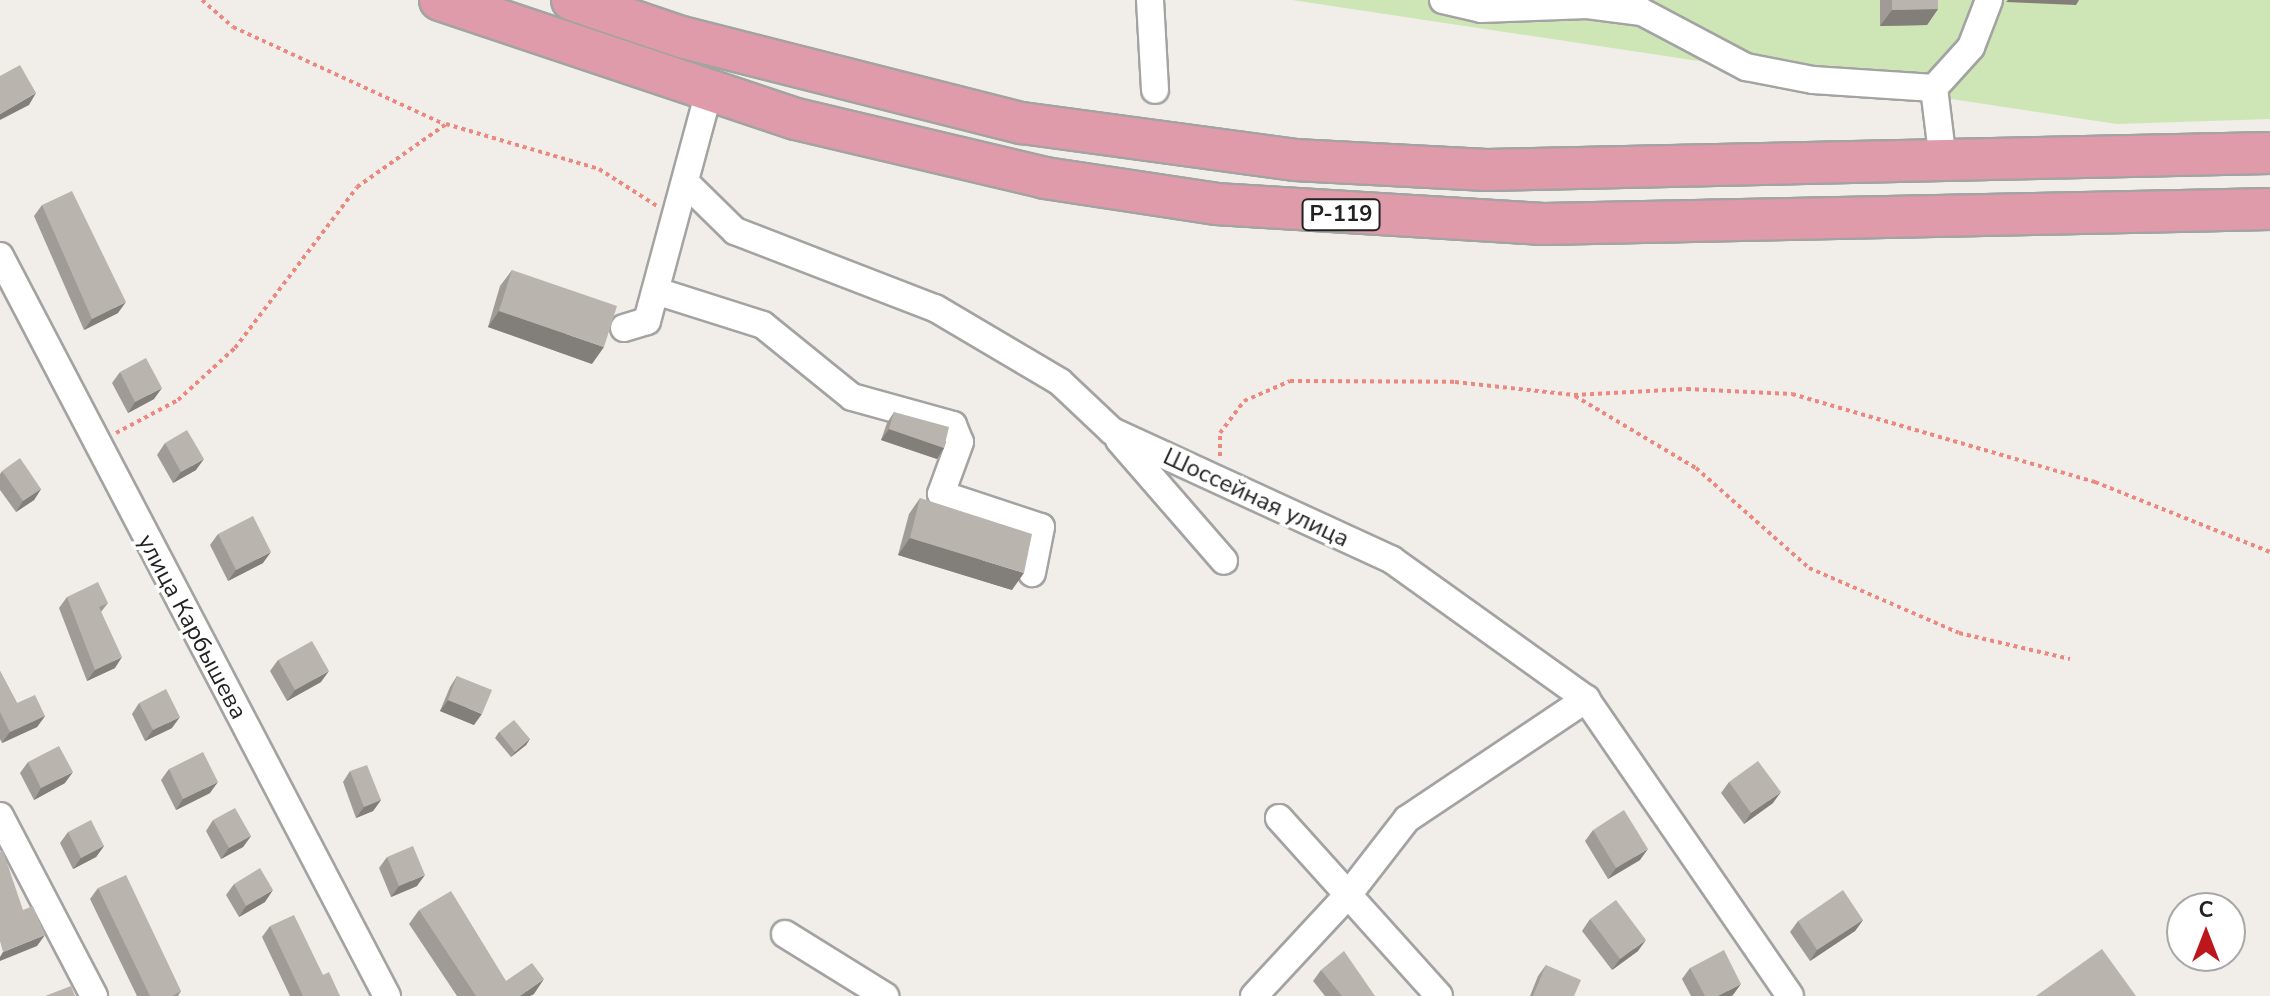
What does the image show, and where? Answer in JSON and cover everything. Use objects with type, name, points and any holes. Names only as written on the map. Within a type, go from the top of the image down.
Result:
[{"type":"highway","name":"Р-119","points":[[440,0],[708,95],[1045,178],[1381,219],[1688,223],[2270,209]]},
{"type":"highway","name":"Р-119","points":[[572,0],[681,37],[1022,123],[1280,159],[1487,170],[2270,153]]},
{"type":"street","points":[[1150,0],[1155,90]]},
{"type":"street","points":[[1443,0],[1481,9],[1604,4],[1642,12],[1746,67],[1934,88]]},
{"type":"street","points":[[1943,161],[1934,88],[1971,47],[1989,0]]},
{"type":"street","points":[[624,328],[647,321],[687,184],[708,95]]},
{"type":"street","name":"Шоссейная улица","points":[[687,184],[735,231],[948,316],[1060,382],[1112,431],[1392,560],[1586,699],[1790,996]]},
{"type":"street","name":"улица Карбышева","points":[[0,256],[387,996]]},
{"type":"street","points":[[656,291],[763,325],[852,397],[953,425],[960,442],[941,494],[1041,527],[1032,573]]},
{"type":"street","points":[[1112,431],[1224,561]]},
{"type":"street","points":[[1254,996],[1348,895],[1407,819],[1586,699]]},
{"type":"street","points":[[0,816],[94,996]]},
{"type":"street","points":[[1279,818],[1439,996]]},
{"type":"street","points":[[785,934],[885,996]]},
{"type":"path","points":[[202,0],[233,27],[446,124],[599,169],[677,218]]},
{"type":"path","points":[[96,443],[178,400],[269,311],[357,187],[446,124]]},
{"type":"path","points":[[1220,481],[1220,433],[1244,401],[1290,381],[1455,382],[1574,395],[1687,389],[1792,394],[2095,482],[2270,552]]},
{"type":"path","points":[[1574,395],[1696,468],[1809,568],[1959,633],[2070,659]]},
{"type":"green space","points":[[1292,0],[2270,0],[2270,119],[2117,124]]},
{"type":"building","points":[[1892,0],[1938,0],[1938,9],[1892,10]]},
{"type":"building","points":[[20,65],[36,93],[0,114],[0,76]]},
{"type":"building","points":[[72,191],[126,302],[92,319],[42,205]]},
{"type":"building","points":[[512,270],[617,306],[604,347],[499,311]]},
{"type":"building","points":[[146,358],[162,388],[135,402],[120,372]]},
{"type":"building","points":[[894,412],[949,427],[944,448],[889,429]]},
{"type":"building","points":[[187,430],[204,459],[181,472],[165,443]]},
{"type":"building","points":[[20,458],[41,489],[23,501],[2,471]]},
{"type":"building","points":[[920,498],[1032,534],[1024,573],[910,538]]},
{"type":"building","points":[[253,516],[271,552],[236,570],[218,534]]},
{"type":"building","points":[[98,582],[108,603],[99,607],[122,657],[95,670],[67,597]]},
{"type":"building","points":[[312,641],[329,671],[295,690],[278,660]]},
{"type":"building","points":[[0,671],[17,703],[35,695],[45,716],[10,732],[0,712]]},
{"type":"building","points":[[457,676],[492,690],[482,714],[448,700]]},
{"type":"building","points":[[166,689],[180,717],[153,730],[139,703]]},
{"type":"building","points":[[514,720],[530,739],[515,752],[499,732]]},
{"type":"building","points":[[59,746],[73,772],[41,788],[28,762]]},
{"type":"building","points":[[203,752],[218,782],[183,799],[169,769]]},
{"type":"building","points":[[1758,761],[1781,792],[1751,813],[1729,782]]},
{"type":"building","points":[[367,765],[381,800],[364,807],[350,771]]},
{"type":"building","points":[[235,808],[251,836],[229,848],[213,820]]},
{"type":"building","points":[[1624,810],[1648,849],[1616,868],[1593,830]]},
{"type":"building","points":[[91,820],[104,846],[81,858],[68,832]]},
{"type":"building","points":[[413,846],[425,875],[399,886],[387,857]]},
{"type":"building","points":[[3,851],[23,910],[33,906],[45,935],[3,952],[0,941],[0,852]]},
{"type":"building","points":[[260,868],[273,890],[246,906],[234,884]]},
{"type":"building","points":[[126,875],[181,991],[172,996],[150,996],[98,888]]},
{"type":"building","points":[[1843,890],[1863,920],[1817,950],[1798,921]]},
{"type":"building","points":[[451,891],[506,981],[532,963],[544,979],[520,996],[476,996],[419,910]]},
{"type":"building","points":[[1616,900],[1646,940],[1620,959],[1590,919]]},
{"type":"building","points":[[294,915],[323,975],[329,972],[340,996],[303,996],[270,926]]},
{"type":"building","points":[[2102,949],[2136,996],[2036,996]]},
{"type":"building","points":[[1724,950],[1741,984],[1718,996],[1705,996],[1690,968]]},
{"type":"building","points":[[1344,951],[1375,996],[1342,996],[1321,970]]},
{"type":"building","points":[[1546,965],[1581,980],[1574,996],[1533,996]]},
{"type":"building","points":[[71,986],[75,996],[45,996]]}]
